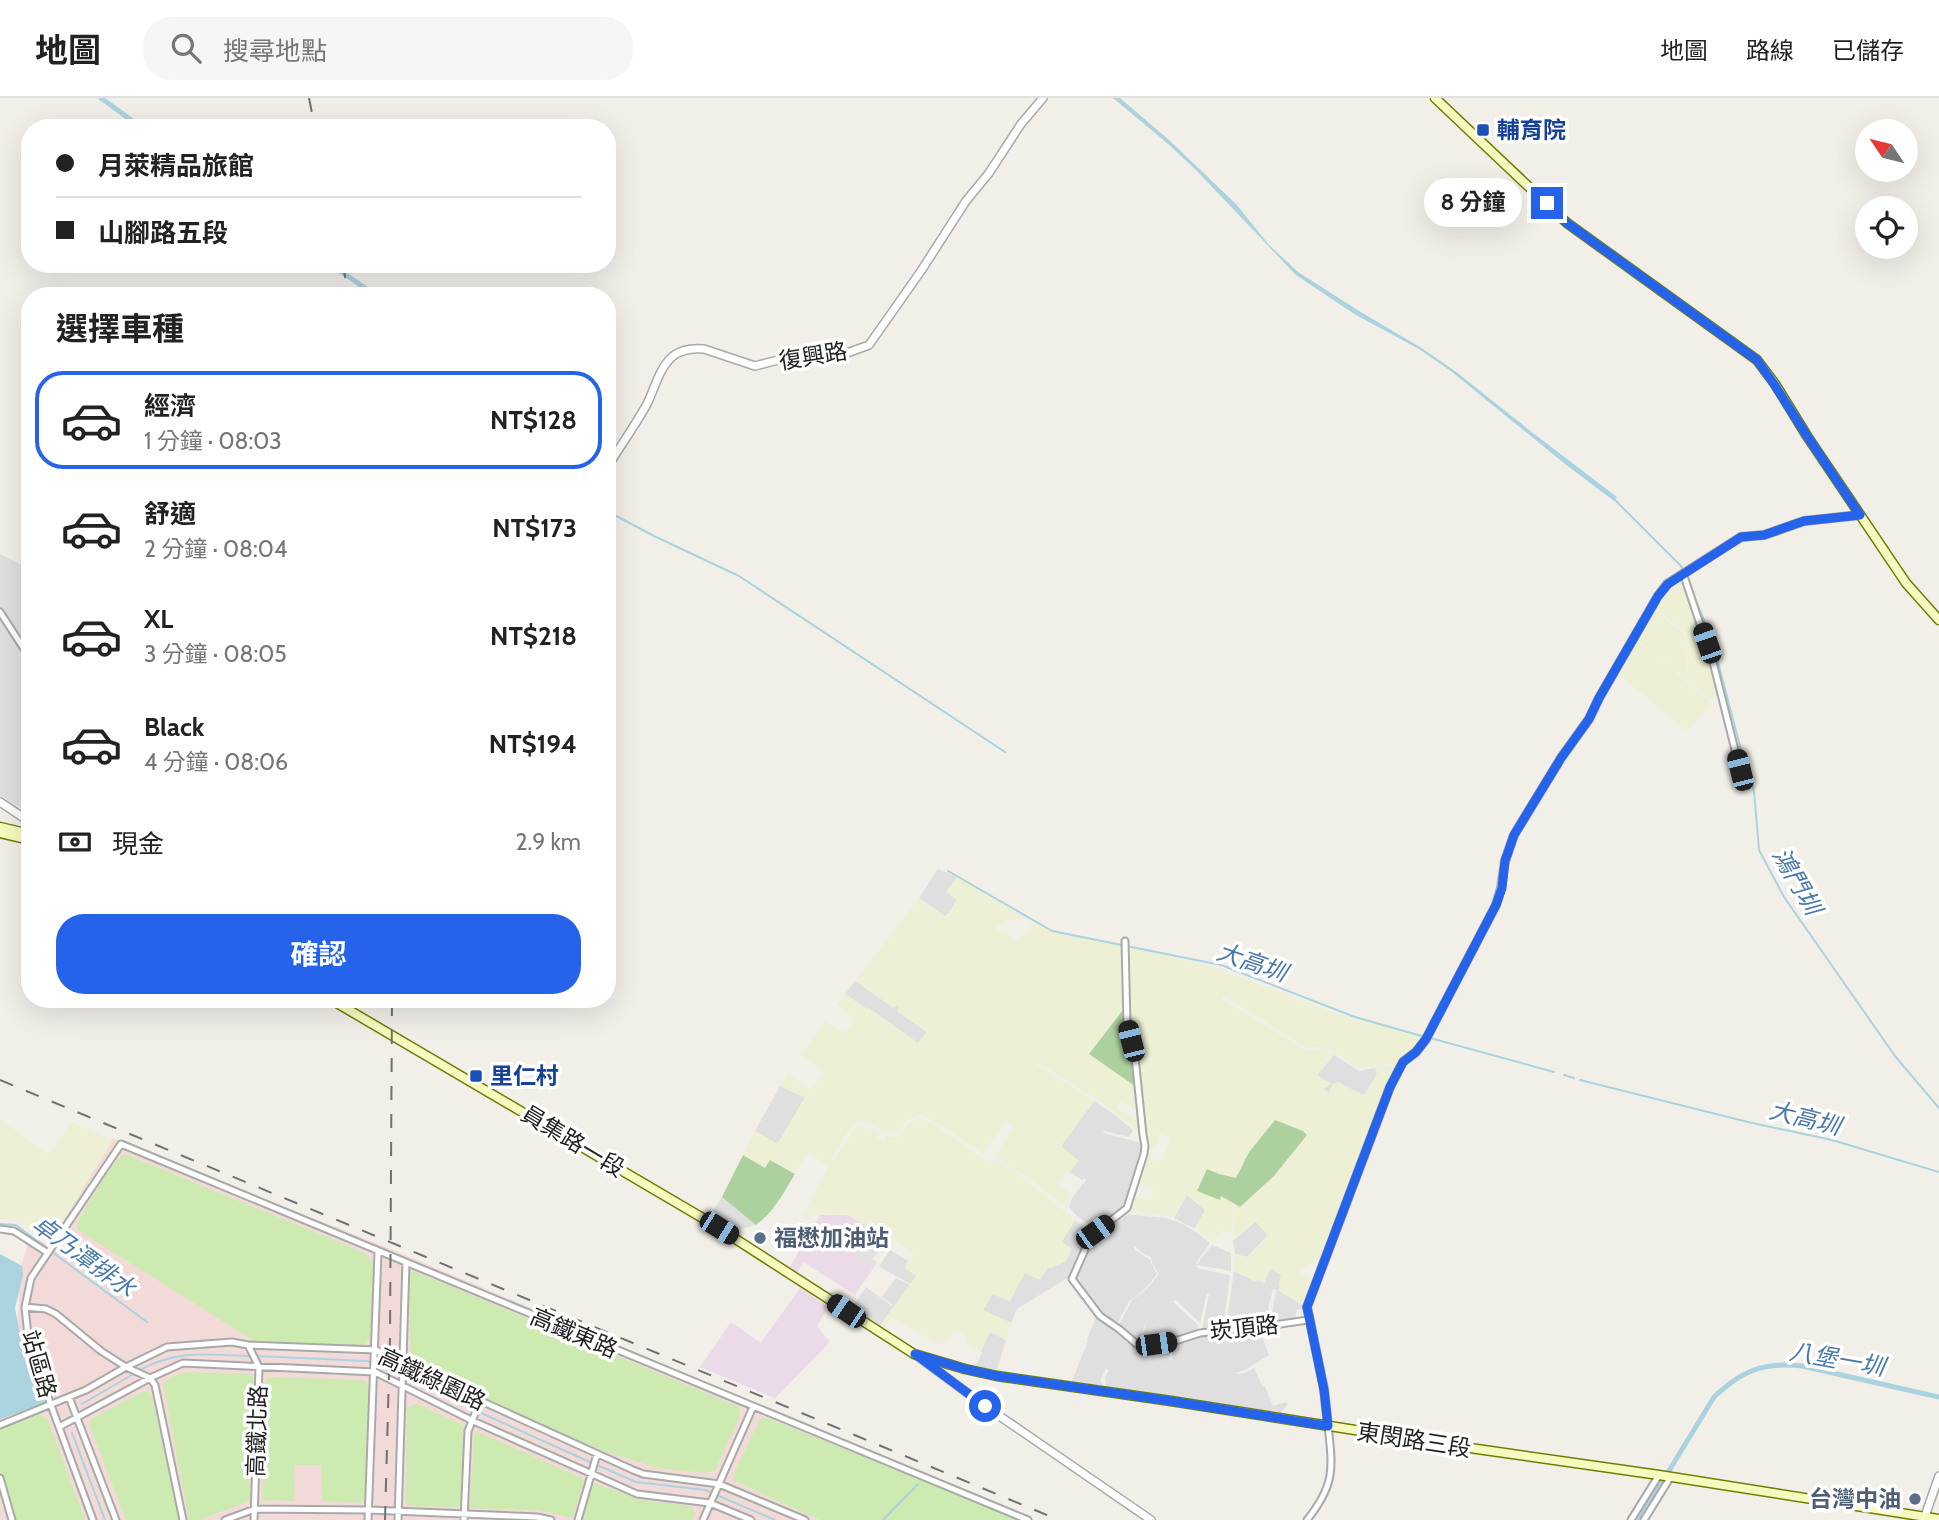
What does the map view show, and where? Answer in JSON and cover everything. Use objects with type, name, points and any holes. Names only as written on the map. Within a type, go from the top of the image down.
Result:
[{"type":"main road","points":[[1435,98],[1567,223],[1757,360],[1906,583],[1939,620]]},
{"type":"main road","points":[[0,827],[21,832]]},
{"type":"main road","points":[[0,832],[21,837]]},
{"type":"main road","name":"員集路一段","points":[[345,1008],[706,1220],[915,1354]]},
{"type":"main road","name":"東閔路三段","points":[[915,1354],[997,1376],[1939,1520]]},
{"type":"street","name":"復興路","points":[[616,454],[648,403],[665,365],[681,351],[704,349],[755,366],[786,358],[839,356],[869,345],[966,201],[1043,98]]},
{"type":"street","points":[[1307,1520],[1322,1500],[1330,1478],[1331,1457],[1324,1390],[1307,1307],[1390,1087],[1403,1062],[1416,1052],[1427,1037],[1496,905],[1502,888],[1505,861],[1514,835],[1561,758],[1589,719],[1658,596],[1668,584],[1741,537],[1764,535],[1804,521],[1860,515]]},
{"type":"street","points":[[1684,572],[1714,666],[1740,770]]},
{"type":"street","points":[[0,612],[21,644]]},
{"type":"street","points":[[0,802],[21,816]]},
{"type":"street","name":"崁頂路","points":[[1125,941],[1127,1025],[1135,1057],[1146,1146],[1127,1208],[1091,1236],[1072,1279],[1100,1316],[1139,1346],[1172,1342],[1200,1333],[1308,1320]]},
{"type":"street","name":"站區路","points":[[93,1520],[29,1345],[25,1307],[31,1278],[121,1144]]},
{"type":"street","name":"高鐵東路","points":[[121,1144],[1028,1520]]},
{"type":"street","points":[[0,1229],[14,1231],[49,1252]]},
{"type":"street","points":[[368,1520],[378,1252]]},
{"type":"street","points":[[398,1520],[405,1262]]},
{"type":"street","points":[[25,1307],[56,1314],[101,1351],[150,1378],[155,1385],[183,1520]]},
{"type":"street","name":"高鐵綠園路","points":[[0,1424],[69,1398],[167,1347],[232,1342],[248,1345],[376,1350],[402,1365],[643,1474],[719,1483],[805,1520]]},
{"type":"street","name":"高鐵北路","points":[[248,1345],[259,1367],[254,1520]]},
{"type":"street","points":[[915,1354],[985,1406],[1151,1520]]},
{"type":"street","name":"高鐵綠園路","points":[[59,1427],[183,1363],[375,1372],[471,1420],[637,1494],[710,1503],[751,1520]]},
{"type":"street","name":"站區路","points":[[69,1398],[116,1520]]},
{"type":"street","points":[[465,1517],[468,1430],[480,1401]]},
{"type":"street","points":[[703,1520],[753,1407]]},
{"type":"street","points":[[578,1520],[597,1454]]},
{"type":"street","points":[[1924,1519],[1939,1476]]},
{"type":"street","points":[[1631,1520],[1665,1477]]},
{"type":"street","points":[[1644,1520],[1665,1477]]},
{"type":"street","points":[[0,1478],[12,1520]]},
{"type":"street","points":[[225,1520],[255,1509],[369,1510],[465,1517],[537,1517],[551,1520]]},
{"type":"shaded area","points":[[0,554],[21,564],[21,809],[0,795]]},
{"type":"shaded area","points":[[938,869],[957,877],[947,892],[958,899],[945,917],[919,898]]},
{"type":"shaded area","points":[[855,981],[895,1006],[898,1004],[898,1012],[927,1032],[918,1043],[845,994]]},
{"type":"shaded area","points":[[1334,1055],[1359,1071],[1375,1068],[1377,1074],[1363,1096],[1338,1082],[1329,1093],[1323,1089],[1330,1084],[1317,1075]]},
{"type":"shaded area","points":[[780,1086],[805,1097],[777,1145],[755,1131]]},
{"type":"shaded area","points":[[1094,1101],[1133,1130],[1129,1137],[1104,1131],[1103,1133],[1141,1143],[1143,1152],[1127,1205],[1096,1229],[1069,1207],[1072,1198],[1086,1180],[1070,1172],[1078,1161],[1061,1146]]},
{"type":"shaded area","points":[[112,1138],[398,1252],[1034,1520],[0,1520],[0,1413],[39,1397],[18,1338],[19,1276],[30,1235],[48,1245]]},
{"type":"shaded area","points":[[1187,1195],[1205,1210],[1195,1228],[1174,1218]]},
{"type":"shaded area","points":[[722,1197],[756,1225],[736,1230],[710,1216]]},
{"type":"shaded area","points":[[1122,1214],[1166,1218],[1196,1232],[1210,1243],[1197,1264],[1212,1245],[1231,1253],[1231,1271],[1196,1266],[1230,1275],[1223,1328],[1202,1329],[1209,1294],[1207,1293],[1200,1323],[1176,1300],[1173,1302],[1198,1325],[1197,1331],[1178,1339],[1141,1344],[1147,1318],[1139,1343],[1119,1325],[1132,1300],[1146,1290],[1159,1274],[1151,1257],[1135,1246],[1136,1251],[1149,1259],[1157,1274],[1145,1289],[1129,1301],[1117,1324],[1097,1309],[1076,1280],[1076,1275],[1093,1236]]},
{"type":"shaded area","points":[[820,1215],[848,1215],[891,1240],[883,1253],[854,1236],[845,1248],[874,1267],[855,1295],[803,1262],[797,1272],[790,1267]]},
{"type":"shaded area","points":[[1075,1220],[1091,1232],[1069,1277],[1020,1307],[1011,1323],[983,1310],[992,1294],[1025,1273],[1050,1268],[1066,1261],[1061,1242]]},
{"type":"shaded area","points":[[1256,1221],[1268,1235],[1247,1257],[1235,1254],[1233,1241]]},
{"type":"shaded area","points":[[854,1236],[879,1250],[873,1259],[877,1262],[874,1267],[845,1249]]},
{"type":"shaded area","points":[[890,1250],[908,1261],[905,1268],[917,1276],[911,1284],[879,1267]]},
{"type":"shaded area","points":[[1271,1268],[1281,1275],[1279,1284],[1282,1291],[1304,1306],[1304,1310],[1297,1309],[1295,1320],[1274,1322],[1272,1313],[1276,1290],[1273,1289],[1268,1309],[1270,1324],[1226,1327],[1234,1271],[1255,1281],[1264,1282]]},
{"type":"shaded area","points":[[896,1278],[910,1285],[879,1327],[852,1308],[866,1287],[892,1306],[882,1297]]},
{"type":"shaded area","points":[[800,1288],[828,1307],[817,1326],[830,1342],[775,1398],[700,1367],[731,1322],[761,1343]]},
{"type":"shaded area","points":[[1096,1316],[1138,1349],[1171,1345],[1171,1361],[1175,1343],[1196,1335],[1259,1329],[1269,1355],[1235,1373],[1242,1374],[1254,1368],[1273,1406],[1285,1402],[1288,1404],[1278,1416],[1106,1386],[1105,1377],[1109,1370],[1106,1368],[1101,1379],[1102,1386],[1072,1381]]},
{"type":"shaded area","points":[[990,1331],[1006,1340],[995,1370],[975,1366]]},
{"type":"green space","points":[[1676,584],[1685,588],[1706,646],[1657,609]]},
{"type":"green space","points":[[1656,612],[1686,635],[1687,679],[1648,648],[1712,704],[1687,731],[1619,675],[1638,642],[1642,646],[1644,644],[1639,640]]},
{"type":"green space","points":[[1687,636],[1707,648],[1718,695],[1713,699],[1709,699],[1688,682]]},
{"type":"green space","points":[[957,877],[1022,916],[1006,920],[1006,924],[996,925],[997,930],[1009,932],[1009,936],[1016,942],[1021,936],[1024,937],[1034,923],[1053,932],[1122,946],[1124,1012],[1122,1011],[1089,1054],[1135,1086],[1137,1112],[1122,1101],[1116,1108],[1139,1122],[1140,1134],[1110,1108],[1036,1061],[1034,1063],[1094,1101],[1061,1146],[1078,1161],[1070,1172],[1066,1170],[1058,1185],[1071,1193],[1063,1205],[1028,1177],[995,1156],[1014,1127],[1006,1121],[983,1154],[921,1114],[907,1120],[898,1133],[863,1121],[853,1124],[831,1159],[833,1161],[857,1125],[880,1132],[877,1138],[884,1141],[886,1136],[898,1137],[909,1123],[923,1119],[982,1158],[1004,1165],[1020,1175],[1075,1220],[1062,1242],[1072,1249],[1066,1261],[1048,1267],[1040,1280],[1025,1273],[1010,1301],[992,1294],[983,1310],[1011,1323],[1006,1340],[990,1332],[981,1351],[965,1343],[968,1336],[955,1329],[946,1344],[938,1339],[936,1343],[892,1318],[884,1330],[879,1327],[916,1276],[905,1268],[914,1254],[898,1242],[848,1215],[823,1214],[801,1218],[828,1167],[808,1152],[795,1174],[771,1160],[765,1168],[743,1155],[755,1131],[778,1144],[805,1098],[780,1086],[788,1073],[811,1090],[824,1072],[801,1055],[825,1021],[844,1033],[855,1020],[837,1005],[845,994],[918,1043],[927,1032],[898,1012],[899,1005],[892,1007],[855,981],[919,898],[946,917],[957,900],[946,892]]},
{"type":"green space","points":[[1127,946],[1211,966],[1334,1013],[1424,1037],[1401,1061],[1359,1068],[1327,1048],[1305,1047],[1241,1006],[1223,997],[1221,999],[1304,1049],[1320,1050],[1334,1055],[1317,1075],[1331,1084],[1323,1089],[1329,1093],[1332,1085],[1338,1082],[1363,1095],[1366,1094],[1377,1074],[1375,1068],[1398,1064],[1368,1134],[1323,1256],[1297,1272],[1314,1281],[1304,1306],[1279,1291],[1281,1275],[1271,1268],[1264,1283],[1234,1270],[1235,1254],[1247,1257],[1268,1236],[1255,1221],[1233,1241],[1235,1204],[1240,1207],[1249,1152],[1236,1178],[1207,1169],[1221,1196],[1233,1203],[1231,1235],[1224,1229],[1214,1242],[1195,1228],[1205,1210],[1187,1195],[1176,1214],[1172,1213],[1171,1216],[1130,1210],[1133,1196],[1150,1201],[1154,1190],[1137,1183],[1146,1152],[1157,1161],[1162,1160],[1171,1138],[1160,1133],[1154,1148],[1148,1147],[1135,1043],[1129,1022]]},
{"type":"green space","points":[[1122,1011],[1132,1053],[1135,1086],[1089,1054]]},
{"type":"green space","points":[[0,1119],[46,1153],[51,1152],[71,1122],[113,1140],[49,1244],[23,1222],[0,1219]]},
{"type":"green space","points":[[1275,1120],[1307,1135],[1274,1176],[1240,1207],[1221,1196],[1220,1200],[1197,1191],[1207,1169],[1236,1178],[1249,1152]]},
{"type":"green space","points":[[125,1154],[363,1252],[373,1263],[372,1336],[363,1346],[254,1341],[78,1230],[77,1224],[99,1186],[119,1158]]},
{"type":"green space","points":[[743,1155],[765,1168],[770,1160],[795,1174],[783,1195],[756,1225],[722,1197]]},
{"type":"green space","points":[[411,1270],[739,1407],[740,1416],[715,1471],[706,1473],[657,1468],[598,1449],[411,1365]]},
{"type":"green space","points":[[186,1372],[251,1374],[254,1379],[250,1501],[199,1520],[189,1520],[163,1383]]},
{"type":"green space","points":[[269,1377],[365,1380],[369,1387],[365,1500],[361,1503],[322,1501],[321,1465],[294,1465],[295,1501],[262,1500],[265,1381]]},
{"type":"green space","points":[[144,1391],[151,1393],[179,1520],[126,1520],[90,1427],[91,1419]]},
{"type":"green space","points":[[417,1404],[464,1427],[462,1503],[457,1507],[408,1506],[406,1502],[407,1407]]},
{"type":"green space","points":[[37,1414],[48,1420],[85,1520],[16,1520],[0,1471],[0,1428]]},
{"type":"green space","points":[[765,1417],[1020,1520],[820,1520],[735,1481],[733,1475],[760,1419]]},
{"type":"green space","points":[[476,1431],[582,1478],[584,1483],[572,1518],[537,1510],[470,1508]]},
{"type":"green space","points":[[594,1483],[640,1500],[691,1506],[695,1513],[692,1520],[582,1520]]},
{"type":"water","points":[[1113,98],[1120,98],[1169,140],[1236,204],[1269,245],[1298,272],[1455,371],[1617,497],[1614,501],[1452,372],[1419,349],[1356,315],[1296,275],[1195,169]]},
{"type":"water","points":[[0,1254],[22,1266],[23,1275],[15,1308],[25,1360],[45,1403],[0,1419]]},
{"type":"waterway","points":[[101,98],[130,119]]},
{"type":"waterway","points":[[343,273],[364,287]]},
{"type":"waterway","name":"鴻門圳","points":[[1614,499],[1683,570]]},
{"type":"waterway","points":[[616,516],[739,576],[1005,752]]},
{"type":"waterway","name":"鴻門圳","points":[[1692,592],[1712,639],[1754,791],[1759,850],[1784,897],[1895,1056],[1939,1108]]},
{"type":"waterway","name":"大高圳","points":[[948,871],[1052,931],[1221,965],[1355,1017],[1425,1037]]},
{"type":"waterway","name":"大高圳","points":[[1430,1038],[1554,1072]]},
{"type":"waterway","name":"大高圳","points":[[1564,1075],[1574,1078]]},
{"type":"waterway","name":"大高圳","points":[[1580,1080],[1832,1140],[1939,1172]]},
{"type":"waterway","name":"卓乃潭排水","points":[[0,1224],[16,1225],[48,1249]]},
{"type":"waterway","name":"卓乃潭排水","points":[[52,1252],[147,1322]]},
{"type":"waterway","points":[[140,1370],[154,1363],[181,1356],[250,1356]]},
{"type":"waterway","points":[[256,1356],[368,1361],[401,1376]]},
{"type":"waterway","name":"八堡一圳","points":[[1639,1520],[1714,1397],[1744,1374],[1776,1365],[1802,1366],[1939,1397]]},
{"type":"waterway","points":[[82,1404],[135,1373]]},
{"type":"waterway","points":[[406,1379],[474,1409]]},
{"type":"waterway","points":[[479,1412],[592,1463]]},
{"type":"waterway","name":"卓乃潭排水","points":[[72,1433],[105,1520]]},
{"type":"waterway","points":[[597,1465],[636,1482],[705,1490],[775,1520]]},
{"type":"waterway","points":[[883,1520],[918,1484]]},
{"type":"railway","points":[[309,98],[313,119]]},
{"type":"railway","points":[[344,273],[347,287]]},
{"type":"railway","points":[[385,1520],[390,1338],[392,1008]]},
{"type":"railway","points":[[0,1080],[1059,1520]]},
{"type":"place","name":"輔育院","points":[[1483,130]]},
{"type":"place","name":"里仁村","points":[[476,1076]]},
{"type":"place","name":"福懋加油站","points":[[760,1238]]},
{"type":"place","name":"台灣中油","points":[[1915,1499]]},
{"type":"route","points":[[985,1406],[915,1354],[997,1376],[1328,1426],[1324,1390],[1307,1307],[1390,1087],[1403,1062],[1416,1052],[1426,1039],[1496,905],[1502,888],[1505,861],[1514,835],[1561,758],[1589,719],[1658,596],[1668,584],[1741,537],[1764,535],[1804,521],[1860,515],[1764,369],[1752,355],[1567,223],[1547,203]]}]
